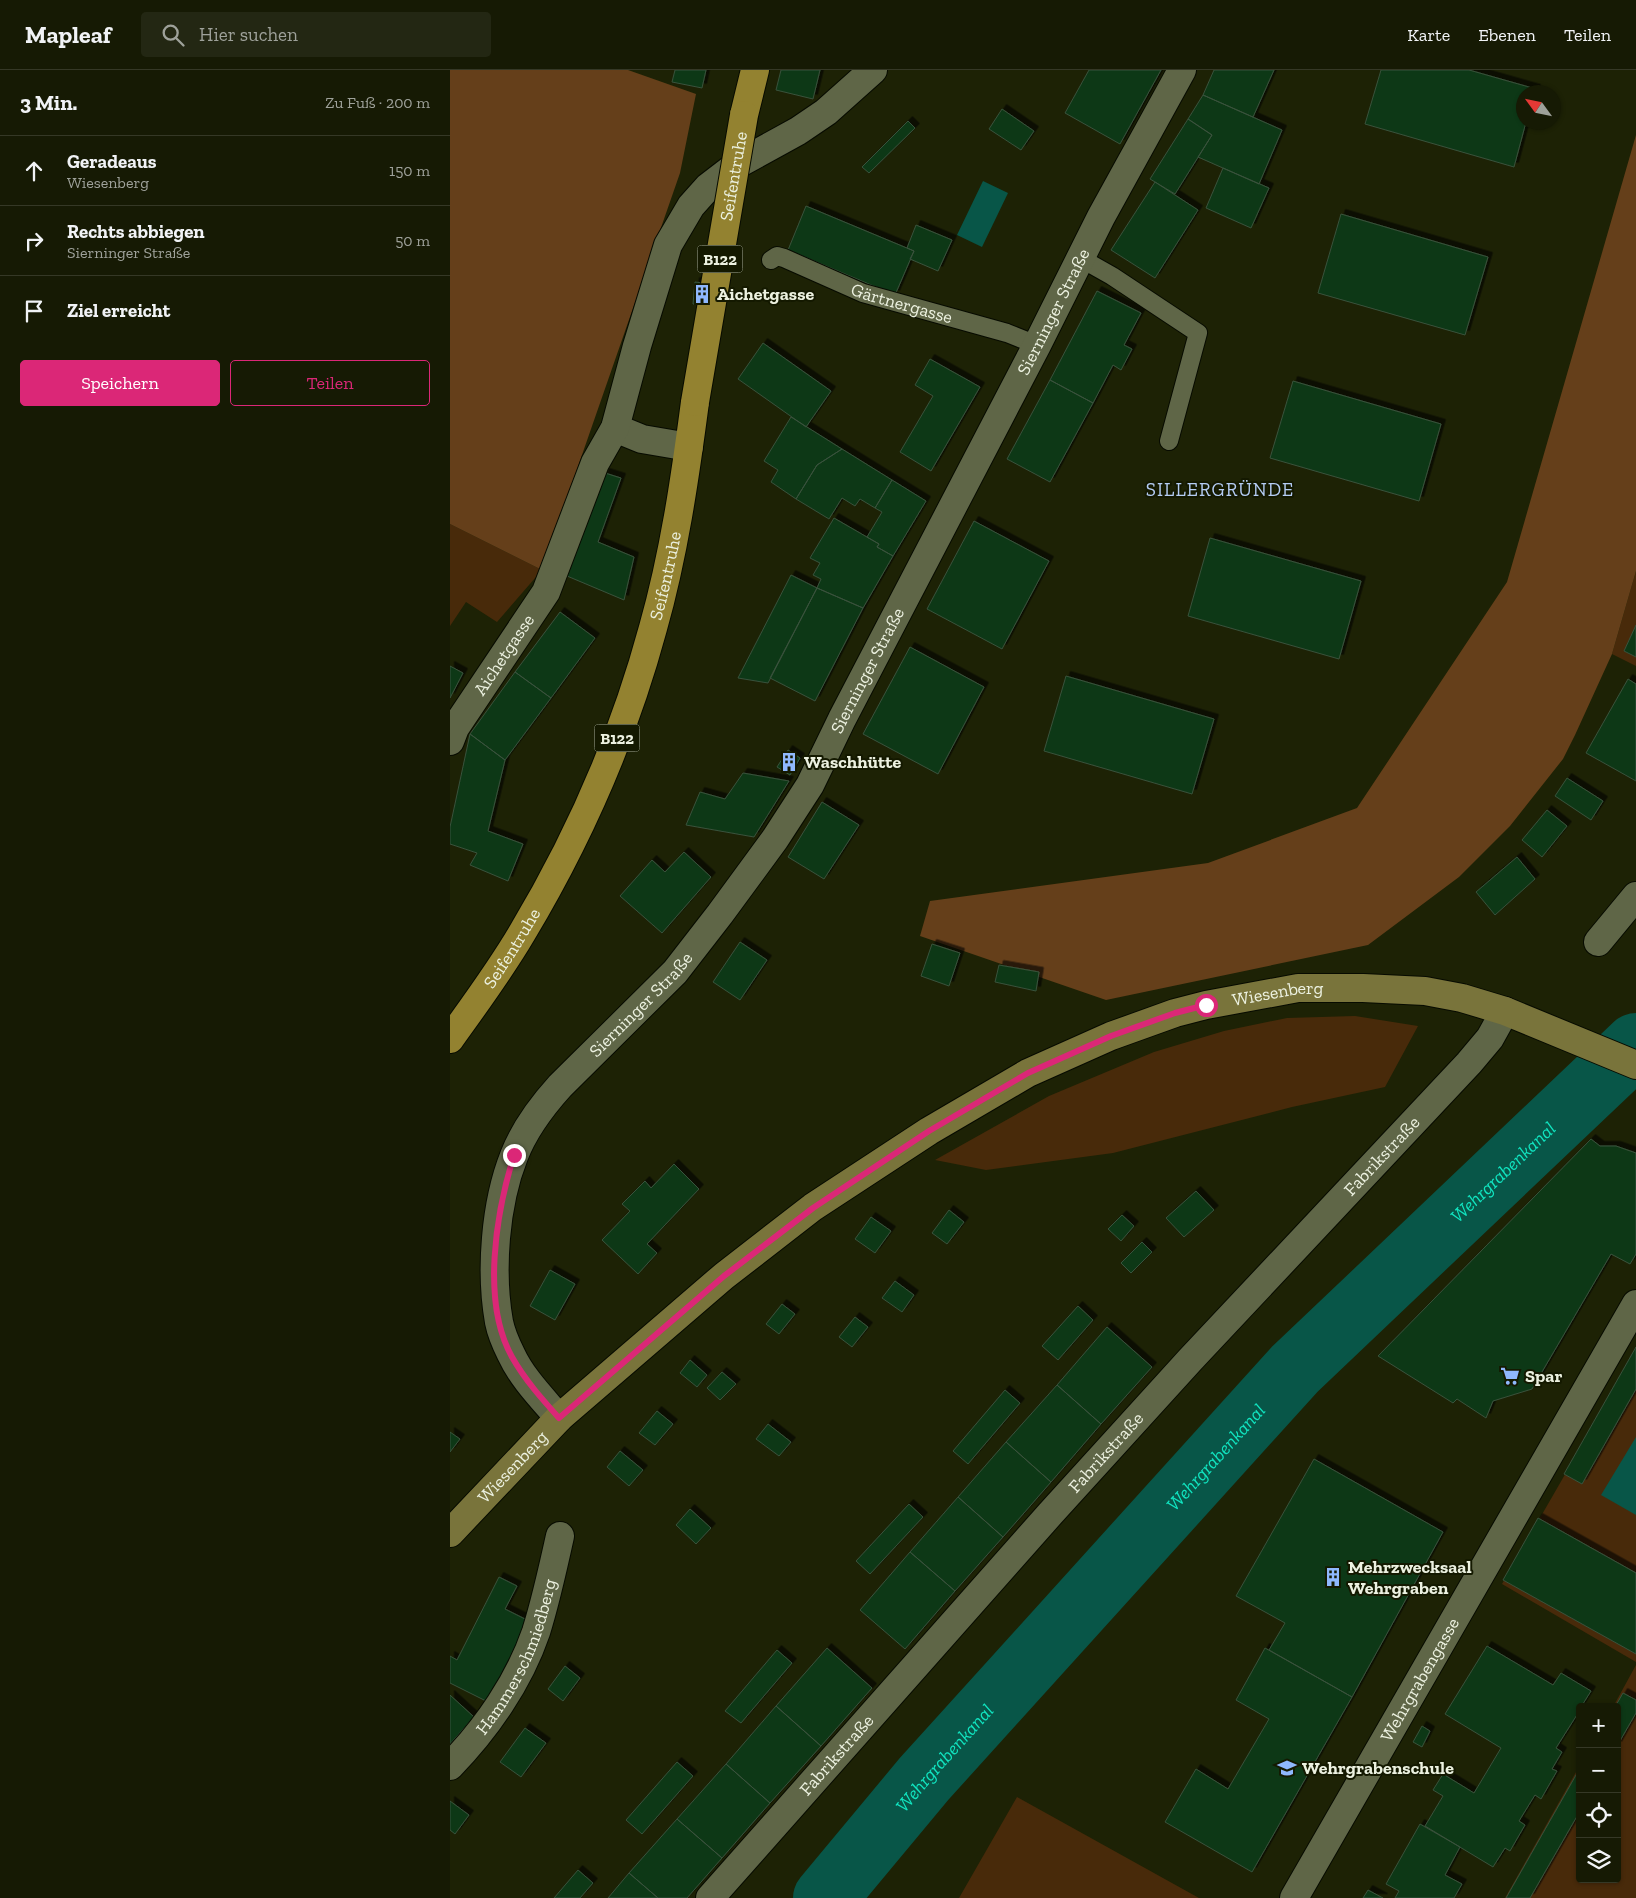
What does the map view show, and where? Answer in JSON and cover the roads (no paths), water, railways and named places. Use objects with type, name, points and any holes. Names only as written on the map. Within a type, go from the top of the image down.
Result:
[{"type":"main road","name":"Seifentruhe","points":[[450,1039],[522,934],[560,865],[599,784],[624,718],[654,628],[673,545],[695,402],[744,115],[755,70]]},
{"type":"main road","name":"Wiesenberg","points":[[450,1534],[559,1418],[724,1276],[813,1208],[929,1131],[1028,1073],[1111,1036],[1175,1013],[1206,1005],[1298,988],[1363,988],[1424,991],[1462,998],[1505,1011],[1636,1066]]},
{"type":"street","name":"Aichetgasse","points":[[450,741],[454,728],[546,592],[595,463],[615,428],[636,346],[668,245],[691,206],[708,188],[738,164],[765,147],[798,131],[826,112],[873,70]]},
{"type":"street","name":"Sierninger Straße","points":[[559,1418],[529,1382],[512,1356],[499,1324],[494,1288],[497,1234],[504,1187],[514,1155],[538,1113],[560,1086],[675,972],[759,861],[810,785],[842,719],[1037,345],[1080,258],[1182,70]]},
{"type":"street","points":[[615,428],[642,439],[689,447]]},
{"type":"street","points":[[1598,942],[1636,896]]},
{"type":"street","name":"Fabrikstraße","points":[[710,1898],[1050,1514],[1184,1367],[1469,1063],[1490,1038],[1505,1011]]},
{"type":"street","name":"Wehrgrabengasse","points":[[1294,1898],[1636,1304]]},
{"type":"street","name":"Hammerschmiedberg","points":[[450,1766],[470,1746],[494,1713],[514,1680],[535,1634],[549,1587],[560,1536]]},
{"type":"lane","name":"Gärtnergasse","points":[[771,260],[777,256],[863,293],[1007,332],[1037,345]]},
{"type":"lane","points":[[1080,258],[1112,276],[1198,333],[1169,441]]},
{"type":"water","points":[[983,181],[1008,193],[982,247],[957,235]]},
{"type":"water","points":[[1636,1437],[1636,1515],[1601,1495]]},
{"type":"waterway","name":"Wehrgrabenkanal","points":[[825,1898],[924,1779],[1295,1369],[1636,1045]]},
{"type":"place","name":"Aichetgasse","points":[[702,294]]},
{"type":"place","name":"Waschhütte","points":[[789,762]]},
{"type":"place","name":"Spar","points":[[1510,1376]]},
{"type":"place","name":"Mehrzwecksaal Wehrgraben","points":[[1333,1577]]},
{"type":"place","name":"Wehrgrabenschule","points":[[1287,1768]]},
{"type":"district","name":"SILLERGRÜNDE","points":[[1220,489]]}]
